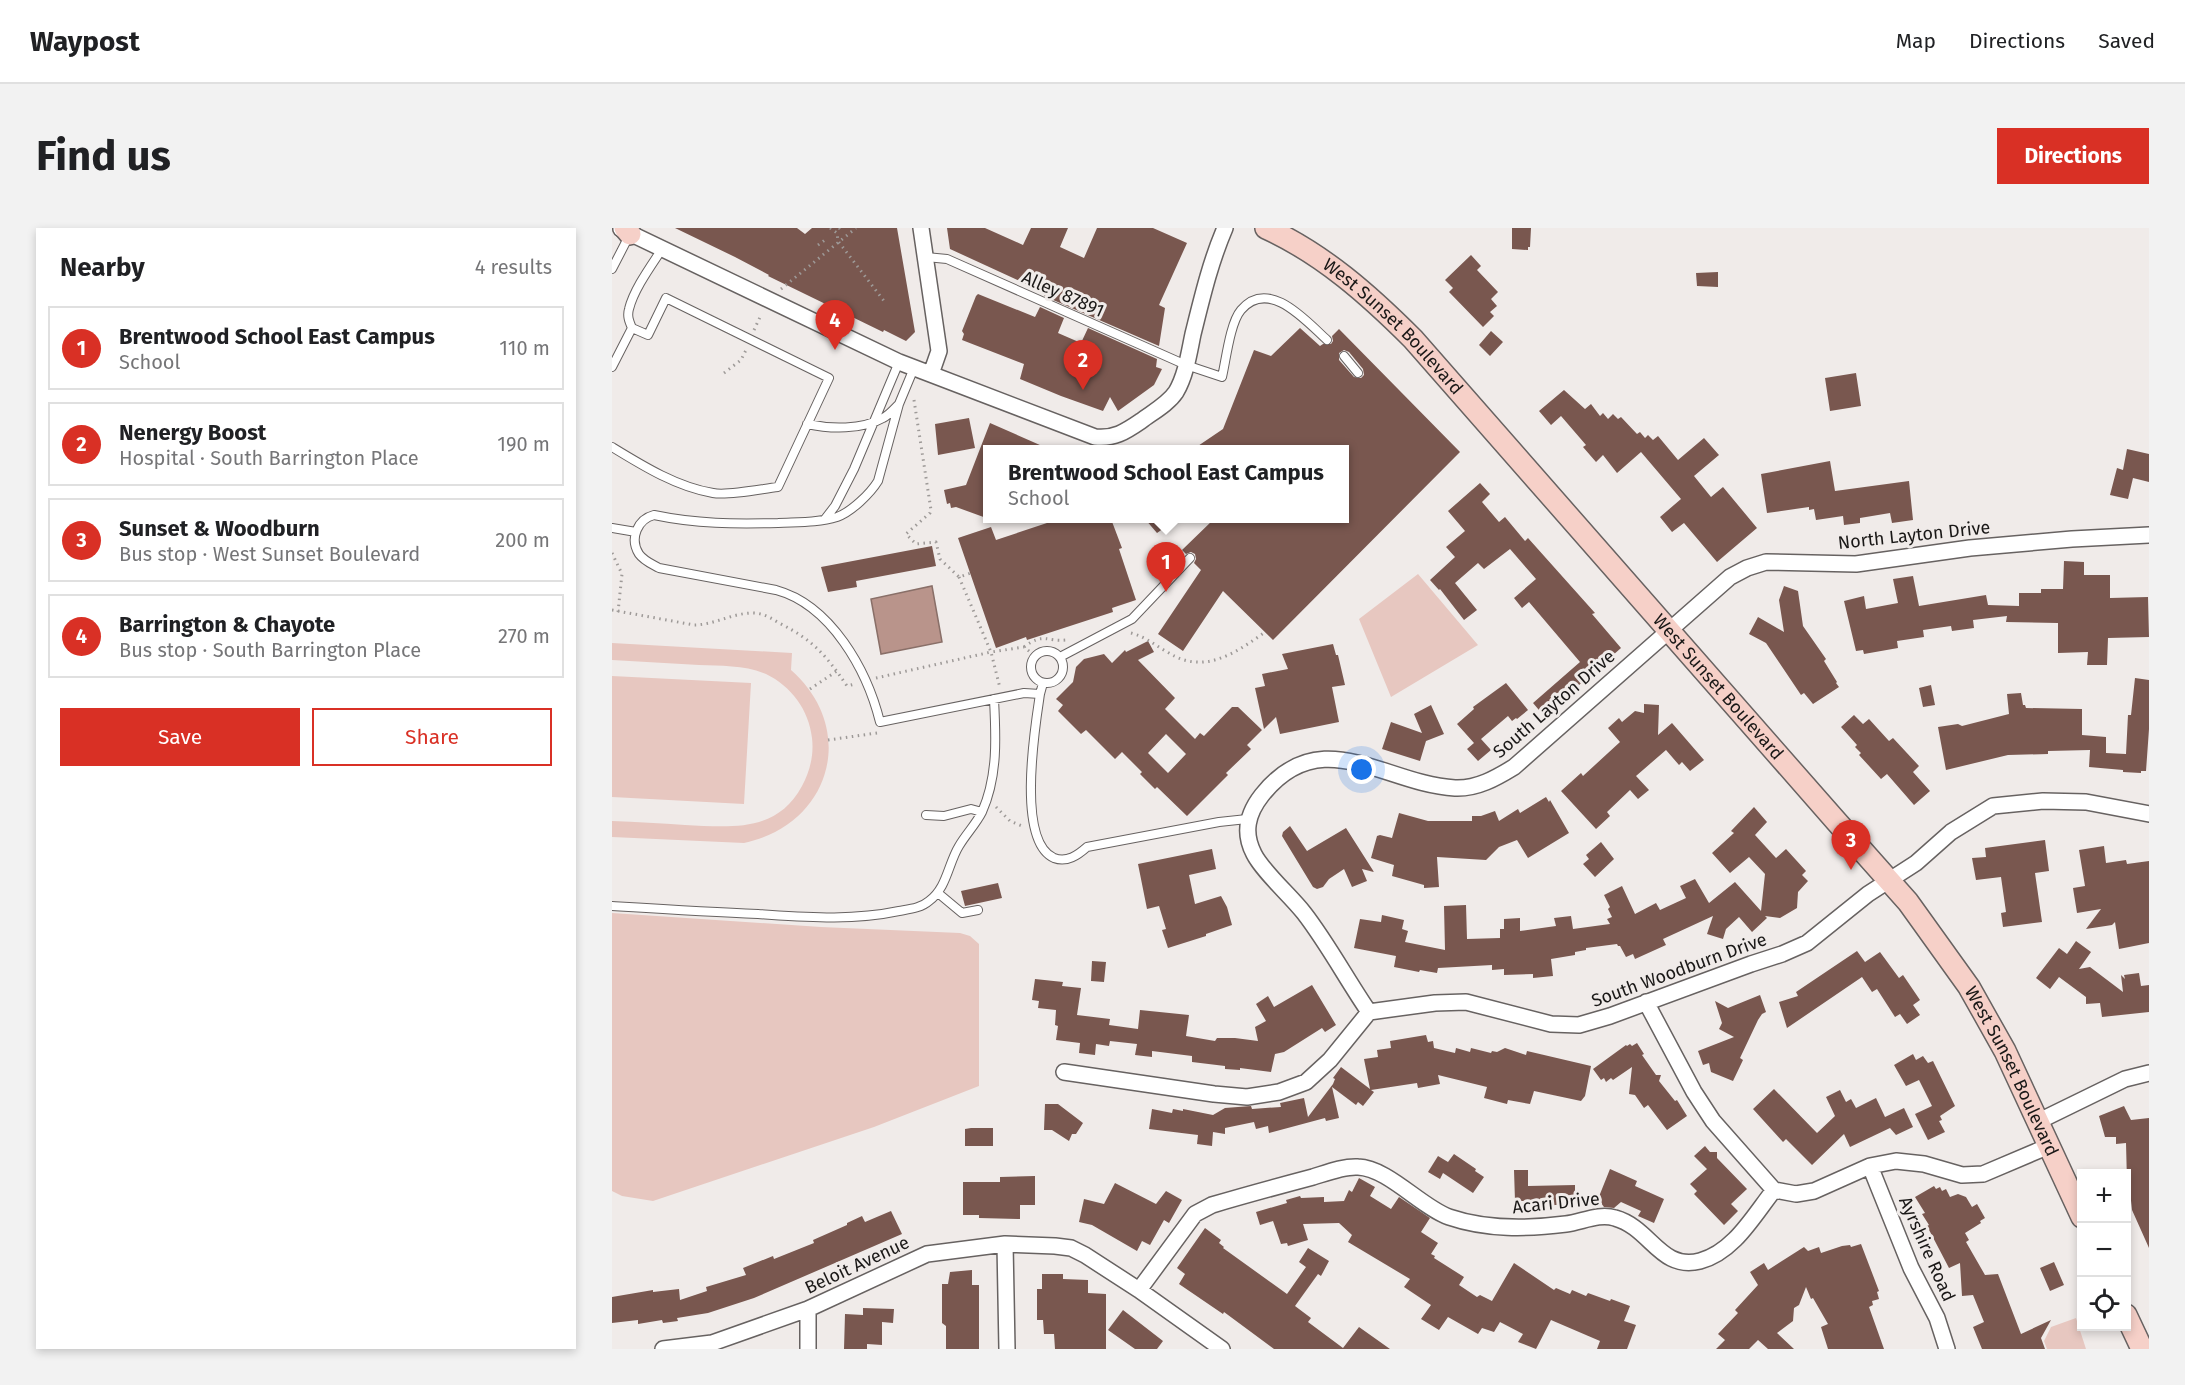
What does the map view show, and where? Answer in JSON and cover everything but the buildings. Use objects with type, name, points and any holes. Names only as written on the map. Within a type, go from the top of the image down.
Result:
[{"type":"main road","name":"West Sunset Boulevard","points":[[1266,228],[1303,248],[1336,270],[1390,316],[1421,347],[1890,880],[1941,946],[1969,987],[2005,1051],[2077,1205]]},
{"type":"main road","points":[[2131,1325],[2142,1349]]},
{"type":"street","points":[[921,228],[939,351],[931,374]]},
{"type":"street","points":[[625,230],[899,362],[1095,437],[1103,438],[1115,437],[1126,431],[1166,403],[1175,393],[1186,365],[1210,264],[1225,228]]},
{"type":"street","name":"North Layton Drive","points":[[1670,630],[1730,577],[1766,562],[1856,564],[1970,548],[2149,535]]},
{"type":"street","name":"South Layton Drive","points":[[1248,819],[1256,802],[1270,785],[1288,770],[1314,759],[1339,759],[1363,763],[1436,785],[1457,788],[1476,785],[1495,778],[1514,767],[1670,630]]},
{"type":"street","name":"South Woodburn Drive","points":[[1369,1012],[1435,1003],[1466,1002],[1551,1024],[1579,1025],[1610,1016],[1808,943],[1868,894],[1916,863],[1950,832],[1994,806],[2043,801],[2086,802],[2149,814]]},
{"type":"street","points":[[1064,1072],[1247,1097],[1279,1092],[1306,1082],[1330,1060],[1369,1012],[1305,914],[1255,856],[1248,838],[1248,819]]},
{"type":"street","points":[[1646,1002],[1694,1092],[1713,1121],[1774,1190],[1796,1194],[1814,1191],[1870,1166],[1896,1161],[1924,1164],[1962,1174],[1983,1174],[2049,1146]]},
{"type":"street","points":[[2037,1122],[2125,1078],[2149,1073]]},
{"type":"street","name":"Acari Drive","points":[[1139,1290],[1195,1214],[1212,1205],[1358,1166],[1382,1174],[1446,1215],[1478,1226],[1515,1228],[1568,1224],[1592,1217],[1613,1217],[1631,1224],[1651,1240],[1665,1256],[1683,1263],[1702,1260],[1721,1251],[1737,1238],[1774,1190]]},
{"type":"street","name":"Ayrshire Road","points":[[1870,1166],[1911,1268],[1937,1318],[1947,1349]]},
{"type":"street","points":[[1005,1244],[1007,1349]]},
{"type":"street","name":"Beloit Avenue","points":[[663,1349],[712,1343],[808,1309],[927,1254],[1005,1244],[1071,1248],[1139,1290],[1222,1349]]},
{"type":"street","points":[[808,1309],[808,1349]]},
{"type":"lane","points":[[612,269],[625,230]]},
{"type":"lane","points":[[612,447],[636,462],[675,481],[715,494],[778,487],[829,378],[666,298],[648,335],[632,328],[628,319],[628,309],[662,249]]},
{"type":"lane","name":"Alley 87891","points":[[926,257],[947,259],[1186,365],[1222,377],[1240,310],[1252,301],[1265,298],[1281,302],[1327,340]]},
{"type":"lane","points":[[612,366],[632,328]]},
{"type":"lane","points":[[1344,356],[1358,373]]},
{"type":"lane","points":[[825,519],[841,496],[899,362]]},
{"type":"lane","points":[[914,368],[899,404],[881,473],[874,488],[839,516],[810,522],[728,524],[680,520],[654,515],[646,517],[639,524],[635,542],[638,552],[645,560],[659,568],[776,590],[804,602],[819,613],[848,650],[865,681],[880,722],[1024,693],[1040,694]]},
{"type":"lane","points":[[807,424],[821,427],[863,425],[885,417],[899,404]]},
{"type":"lane","points":[[612,528],[636,532]]},
{"type":"lane","points":[[1060,657],[1132,619],[1190,558]]},
{"type":"lane","points":[[1051,651],[1060,657],[1064,666],[1061,676],[1053,682],[1043,683],[1031,671],[1032,660],[1040,652],[1051,651]]},
{"type":"lane","points":[[1043,683],[1031,766],[1031,806],[1035,827],[1049,855],[1065,861],[1080,854],[1087,847],[1219,822],[1248,819]]},
{"type":"lane","points":[[612,906],[838,918],[880,915],[918,907],[928,902],[938,893],[945,881],[953,857],[982,812],[993,774],[996,743],[994,699]]},
{"type":"lane","points":[[926,815],[944,816],[971,809],[982,812]]},
{"type":"lane","points":[[938,893],[962,913],[978,910]]},
{"type":"path","points":[[830,228],[837,233],[838,241],[884,301]]},
{"type":"path","points":[[781,289],[856,228]]},
{"type":"path","points":[[818,245],[825,240]]},
{"type":"path","points":[[913,396],[931,510],[906,534],[916,544],[936,542],[940,559],[959,577],[991,652]]},
{"type":"path","points":[[612,554],[622,574],[618,612]]},
{"type":"path","points":[[959,577],[974,572]]},
{"type":"path","points":[[612,610],[694,626],[743,614],[762,614],[800,633],[815,644],[846,686],[991,652],[1024,647],[1033,640],[1045,637],[1065,640],[1073,636]]},
{"type":"path","points":[[1128,633],[1149,639],[1172,655],[1187,661],[1202,662],[1214,661],[1237,652],[1264,632]]},
{"type":"path","points":[[1024,647],[1035,656]]},
{"type":"path","points":[[810,689],[837,671]]},
{"type":"path","points":[[995,806],[1010,821],[1025,826]]},
{"type":"shaded area","points":[[1418,574],[1478,645],[1391,697],[1359,619]]},
{"type":"shaded area","points":[[932,586],[942,642],[881,654],[871,599]]},
{"type":"shaded area","points":[[612,643],[792,653],[791,670],[812,694],[824,720],[829,746],[825,772],[815,796],[797,817],[774,833],[744,843],[612,837],[612,821],[735,826],[766,820],[780,812],[792,801],[802,786],[811,763],[812,744],[810,728],[803,709],[791,692],[766,674],[733,666],[612,660]]},
{"type":"shaded area","points":[[612,676],[751,683],[744,804],[612,797]]},
{"type":"shaded area","points":[[612,913],[821,927],[960,933],[970,936],[979,944],[979,1086],[874,1127],[653,1201],[622,1196],[612,1191]]},
{"type":"shaded area","points":[[2076,1318],[2077,1331],[2080,1331],[2086,1349],[2047,1349],[2044,1341],[2051,1327]]},
{"type":"place","name":"Barrington & Chayote","points":[[835,350]]},
{"type":"place","name":"Nenergy Boost","points":[[1083,390]]},
{"type":"place","name":"Brentwood School East Campus","points":[[1166,592]]},
{"type":"place","name":"Sunset & Woodburn","points":[[1851,870]]}]
